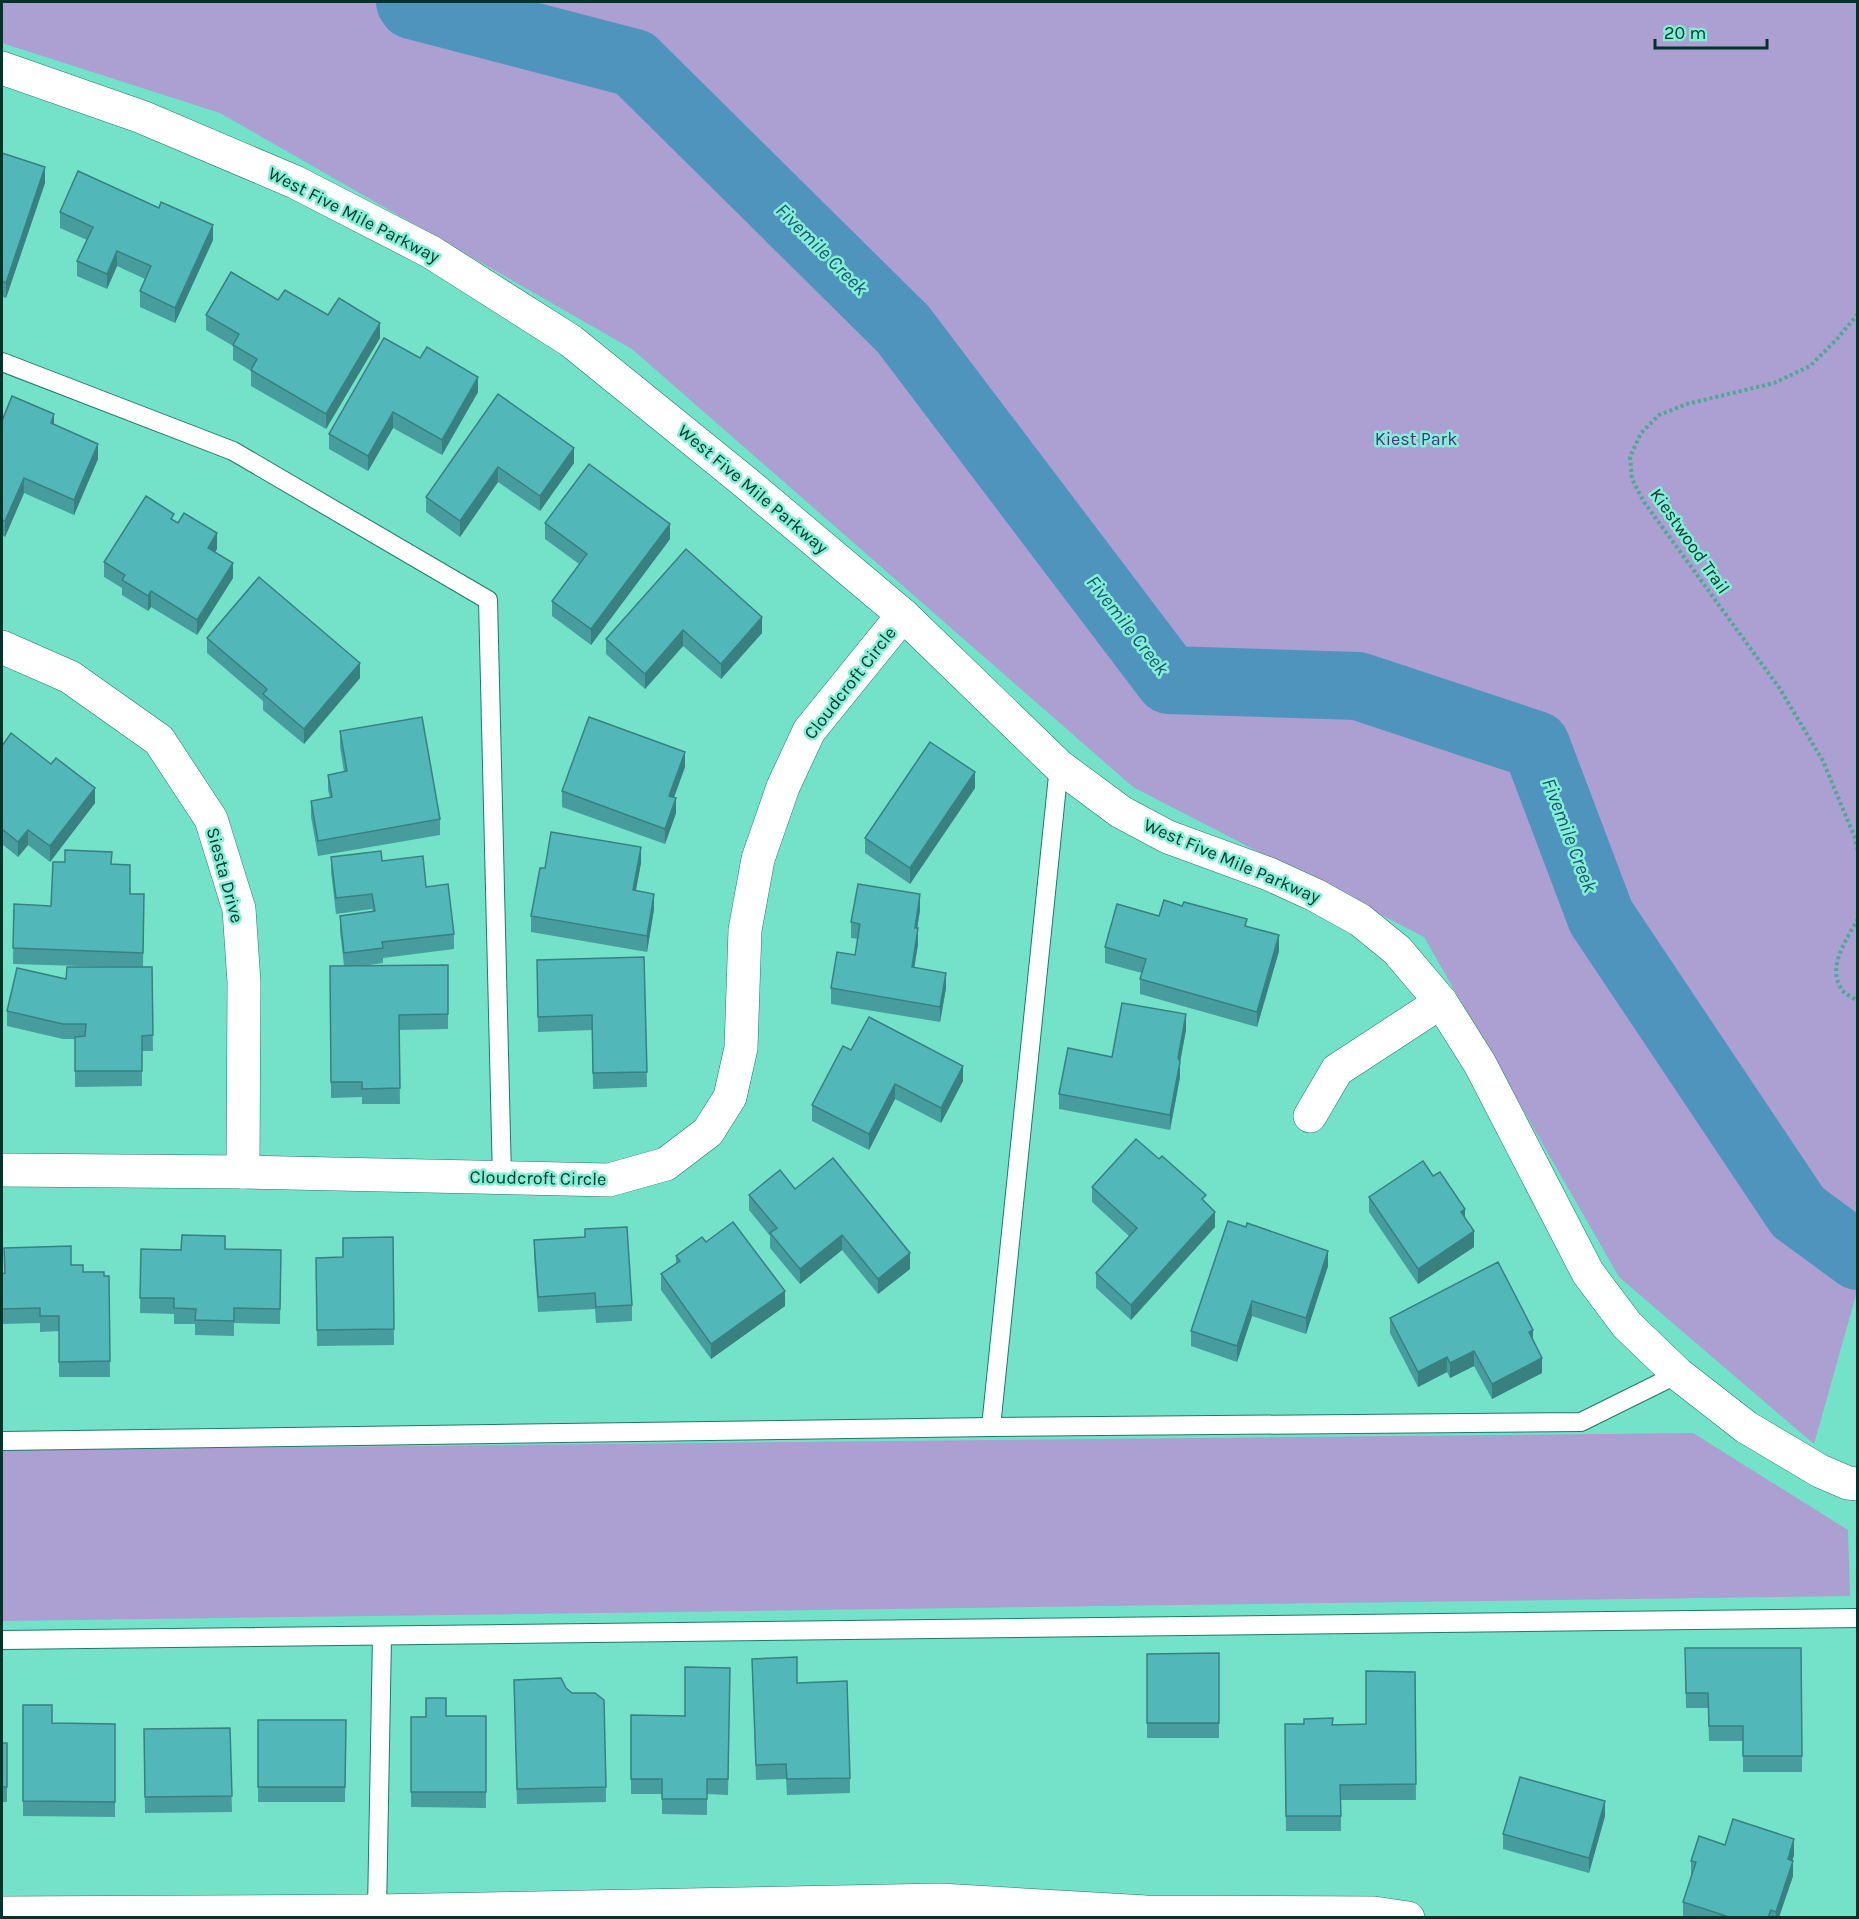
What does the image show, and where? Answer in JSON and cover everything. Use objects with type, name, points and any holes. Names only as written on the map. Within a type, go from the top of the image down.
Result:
[{"type":"street","name":"West Five Mile Parkway","points":[[2,68],[142,117],[296,182],[431,252],[572,340],[903,615],[1059,766],[1121,813],[1158,832],[1269,874],[1315,895],[1360,920],[1397,950],[1441,1002],[1480,1064],[1588,1273],[1627,1324],[1678,1374],[1756,1432],[1820,1472],[1848,1483],[1857,1484]]},
{"type":"street","name":"Cloudcroft Circle","points":[[2,1170],[243,1172],[609,1180],[666,1164],[708,1132],[730,1097],[741,1048],[747,920],[758,859],[783,787],[809,731],[903,615]]},
{"type":"street","name":"Siesta Drive","points":[[2,647],[70,678],[159,740],[211,819],[239,909],[244,982],[243,1172]]},
{"type":"street","points":[[1310,1116],[1337,1070],[1441,1002]]},
{"type":"street","points":[[2,1913],[377,1911],[940,1900],[1146,1912],[1374,1913],[1408,1917]]},
{"type":"lane","points":[[2,362],[233,451],[488,600],[502,1178]]},
{"type":"lane","points":[[991,1427],[1059,766]]},
{"type":"lane","points":[[2,1441],[991,1427],[1581,1422],[1678,1374]]},
{"type":"lane","points":[[2,1640],[1857,1618]]},
{"type":"lane","points":[[377,1911],[382,1636]]},
{"type":"path","name":"Kiestwood Trail","points":[[1857,314],[1837,339],[1810,366],[1774,382],[1687,404],[1659,415],[1641,433],[1630,457],[1632,479],[1644,502],[1780,689],[1823,761],[1855,838],[1857,851]]},
{"type":"path","points":[[1857,919],[1839,954],[1836,975],[1842,990],[1857,1001]]},
{"type":"green space","name":"Kiest Park","points":[[2,2],[1857,2],[1858,1288],[1814,1444],[1619,1277],[1424,937],[1133,787],[632,349],[220,113],[2,43]]},
{"type":"green space","points":[[1693,1433],[1848,1530],[1850,1596],[2,1621],[2,1450]]},
{"type":"building","points":[[2,153],[45,167],[6,283],[2,281]]},
{"type":"building","points":[[78,171],[159,208],[161,202],[213,225],[175,308],[140,291],[151,266],[117,251],[107,274],[77,261],[93,227],[60,212]]},
{"type":"building","points":[[231,272],[278,300],[285,290],[328,315],[339,298],[380,323],[326,414],[251,370],[257,359],[233,345],[239,334],[206,315]]},
{"type":"building","points":[[384,338],[420,358],[427,347],[478,377],[442,440],[393,412],[368,456],[329,434]]},
{"type":"building","points":[[498,394],[574,448],[540,496],[498,467],[460,521],[426,497]]},
{"type":"building","points":[[12,396],[54,414],[51,423],[98,444],[74,500],[24,478],[5,521],[2,520],[2,421]]},
{"type":"building","points":[[589,464],[670,524],[591,629],[552,601],[587,554],[545,523]]},
{"type":"building","points":[[146,496],[174,514],[171,519],[178,523],[184,513],[217,533],[208,548],[233,563],[197,620],[151,591],[148,596],[122,580],[125,575],[104,562]]},
{"type":"building","points":[[686,549],[762,617],[721,664],[683,630],[645,674],[606,639]]},
{"type":"building","points":[[259,577],[360,663],[304,729],[263,694],[267,689],[207,638]]},
{"type":"building","points":[[422,717],[440,819],[318,841],[311,801],[332,797],[328,775],[347,771],[340,731]]},
{"type":"building","points":[[589,717],[685,752],[669,796],[676,798],[665,829],[562,791]]},
{"type":"building","points":[[11,733],[51,764],[56,758],[95,788],[50,846],[28,830],[18,842],[2,829],[2,746]]},
{"type":"building","points":[[930,742],[975,772],[910,868],[865,838]]},
{"type":"building","points":[[551,832],[641,847],[633,890],[654,894],[647,936],[531,916],[540,868],[545,868]]},
{"type":"building","points":[[65,850],[112,852],[111,864],[130,865],[130,894],[144,894],[143,953],[13,948],[14,904],[51,906],[53,862],[65,862]]},
{"type":"building","points":[[381,851],[382,861],[423,856],[426,887],[448,884],[454,934],[382,942],[383,948],[344,953],[340,916],[375,911],[372,894],[336,898],[331,857]]},
{"type":"building","points":[[858,884],[920,894],[912,967],[946,973],[940,1007],[831,988],[837,952],[855,955],[860,924],[851,922]]},
{"type":"building","points":[[1164,900],[1182,906],[1184,902],[1247,919],[1245,926],[1279,935],[1257,1012],[1140,979],[1146,959],[1105,947],[1117,904],[1159,916]]},
{"type":"building","points":[[644,957],[647,1072],[593,1073],[592,1015],[538,1017],[537,960]]},
{"type":"building","points":[[448,965],[448,1014],[399,1015],[400,1088],[362,1089],[362,1082],[331,1082],[330,966]]},
{"type":"building","points":[[67,967],[152,967],[153,1035],[142,1036],[142,1071],[75,1071],[75,1037],[85,1036],[86,1024],[63,1024],[7,1011],[17,968],[66,979]]},
{"type":"building","points":[[1122,1003],[1186,1014],[1170,1115],[1059,1094],[1068,1048],[1112,1057]]},
{"type":"building","points":[[869,1017],[963,1066],[941,1108],[895,1084],[869,1134],[812,1105],[843,1046],[851,1050]]},
{"type":"building","points":[[1136,1139],[1159,1159],[1162,1156],[1206,1195],[1202,1199],[1215,1212],[1131,1305],[1096,1273],[1137,1228],[1092,1187]]},
{"type":"building","points":[[833,1158],[910,1253],[878,1279],[842,1235],[800,1269],[770,1233],[777,1228],[749,1195],[780,1170],[795,1189]]},
{"type":"building","points":[[1423,1161],[1433,1176],[1440,1172],[1465,1209],[1461,1212],[1474,1231],[1418,1269],[1369,1197]]},
{"type":"building","points":[[1228,1221],[1246,1227],[1247,1223],[1328,1251],[1306,1318],[1252,1301],[1237,1346],[1191,1331]]},
{"type":"building","points":[[733,1222],[785,1291],[711,1344],[661,1274],[680,1261],[676,1256],[702,1237],[706,1242]]},
{"type":"building","points":[[627,1227],[632,1305],[596,1307],[595,1293],[538,1297],[534,1240],[585,1237],[585,1229]]},
{"type":"building","points":[[182,1235],[225,1236],[225,1249],[281,1250],[280,1309],[234,1308],[234,1321],[195,1320],[196,1309],[174,1308],[174,1298],[140,1298],[141,1249],[181,1250]]},
{"type":"building","points":[[393,1237],[394,1329],[317,1330],[316,1258],[343,1257],[343,1238]]},
{"type":"building","points":[[71,1246],[71,1265],[83,1265],[83,1272],[104,1272],[104,1276],[109,1276],[110,1361],[59,1362],[59,1316],[40,1316],[40,1308],[2,1309],[2,1274],[5,1273],[4,1248]]},
{"type":"building","points":[[1498,1262],[1533,1330],[1529,1332],[1542,1358],[1492,1384],[1474,1351],[1450,1363],[1447,1357],[1418,1372],[1390,1318]]},
{"type":"building","points":[[1685,1648],[1801,1648],[1802,1756],[1743,1756],[1743,1726],[1709,1726],[1708,1693],[1686,1693]]},
{"type":"building","points":[[1219,1653],[1219,1723],[1147,1723],[1147,1654]]},
{"type":"building","points":[[797,1657],[797,1683],[847,1681],[850,1778],[787,1779],[786,1764],[756,1765],[752,1659]]},
{"type":"building","points":[[685,1667],[730,1668],[728,1779],[707,1779],[707,1799],[662,1799],[662,1779],[631,1779],[631,1715],[685,1716]]},
{"type":"building","points":[[1366,1671],[1415,1672],[1416,1784],[1340,1785],[1341,1816],[1286,1816],[1285,1724],[1304,1724],[1304,1719],[1333,1718],[1332,1725],[1366,1724]]},
{"type":"building","points":[[561,1678],[566,1688],[572,1693],[595,1693],[604,1700],[606,1787],[517,1789],[514,1680]]},
{"type":"building","points":[[426,1698],[446,1698],[446,1716],[486,1716],[486,1792],[411,1792],[411,1717],[426,1717]]},
{"type":"building","points":[[23,1705],[52,1705],[52,1723],[115,1724],[115,1802],[23,1801]]},
{"type":"building","points":[[258,1720],[346,1720],[345,1787],[258,1787]]},
{"type":"building","points":[[230,1728],[232,1796],[145,1797],[144,1729]]},
{"type":"building","points":[[2,1743],[7,1743],[7,1787],[2,1787]]},
{"type":"building","points":[[1520,1777],[1605,1801],[1589,1858],[1503,1834]]},
{"type":"building","points":[[1733,1819],[1794,1839],[1788,1859],[1793,1861],[1776,1912],[1771,1910],[1768,1917],[1729,1917],[1683,1902],[1696,1862],[1691,1861],[1699,1836],[1725,1845]]},
{"type":"waterway","name":"Fivemile Creek","points":[[410,2],[412,5],[634,63],[903,329],[1169,680],[1358,686],[1536,745],[1601,917],[1798,1212],[1858,1256]]}]
